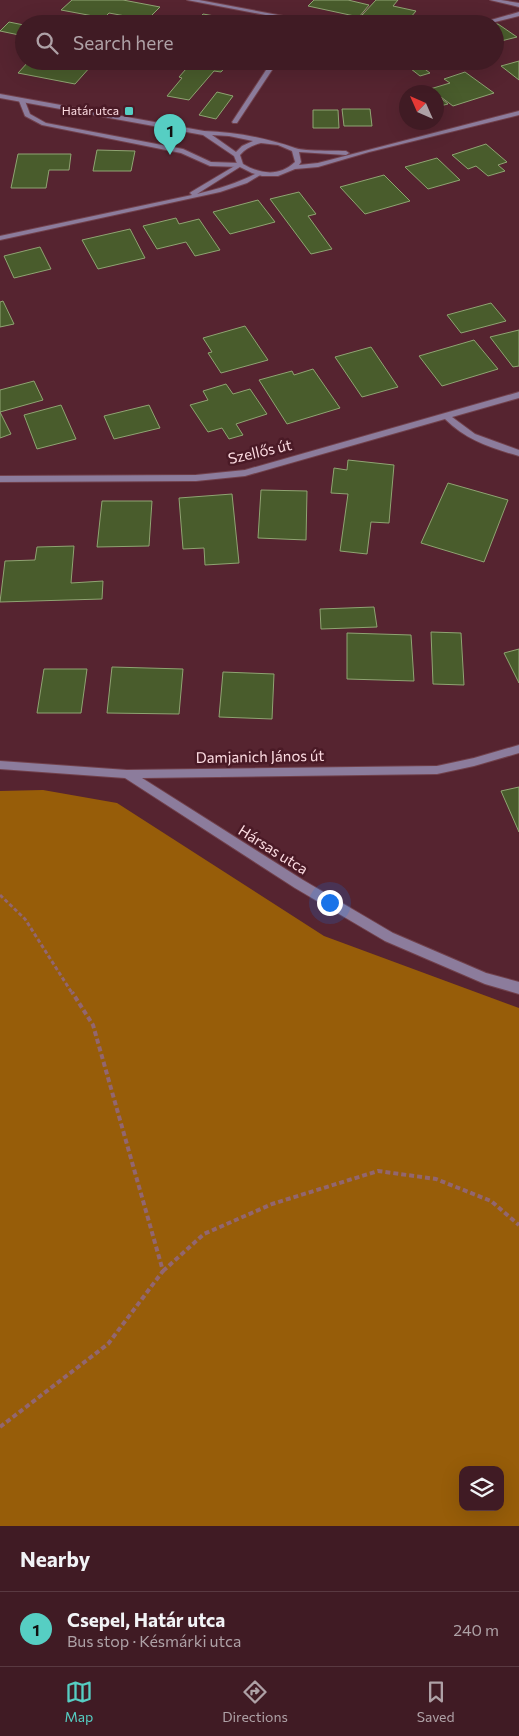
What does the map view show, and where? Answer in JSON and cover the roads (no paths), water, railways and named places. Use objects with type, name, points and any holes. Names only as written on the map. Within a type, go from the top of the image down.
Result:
[{"type":"street","points":[[190,0],[266,15]]},
{"type":"street","points":[[493,0],[519,5]]},
{"type":"street","points":[[504,18],[519,14]]},
{"type":"street","points":[[235,122],[269,70]]},
{"type":"street","points":[[0,96],[204,132],[229,134],[274,142],[287,145],[295,150],[339,154],[367,151]]},
{"type":"street","points":[[22,100],[27,115],[44,124],[183,151],[210,164],[240,166],[259,174],[283,173],[294,167],[298,162],[295,150]]},
{"type":"street","points":[[294,167],[318,165],[367,151],[519,114]]},
{"type":"street","points":[[204,132],[237,155],[240,166]]},
{"type":"street","points":[[237,155],[249,144],[261,141]]},
{"type":"street","points":[[186,197],[240,166]]},
{"type":"street","points":[[0,238],[218,191],[246,182],[259,174]]},
{"type":"street","name":"Szellős út","points":[[0,479],[196,478],[245,473],[519,395]]},
{"type":"street","points":[[447,416],[461,431],[475,438],[519,452]]},
{"type":"street","name":"Damjanich János út","points":[[0,765],[127,774],[437,770],[519,749]]},
{"type":"street","name":"Hársas utca","points":[[127,774],[299,884],[388,937],[485,978],[519,988]]},
{"type":"place","name":"Határ utca","points":[[129,111]]},
{"type":"place","name":"Csepel, Határ utca","points":[[170,155]]}]
